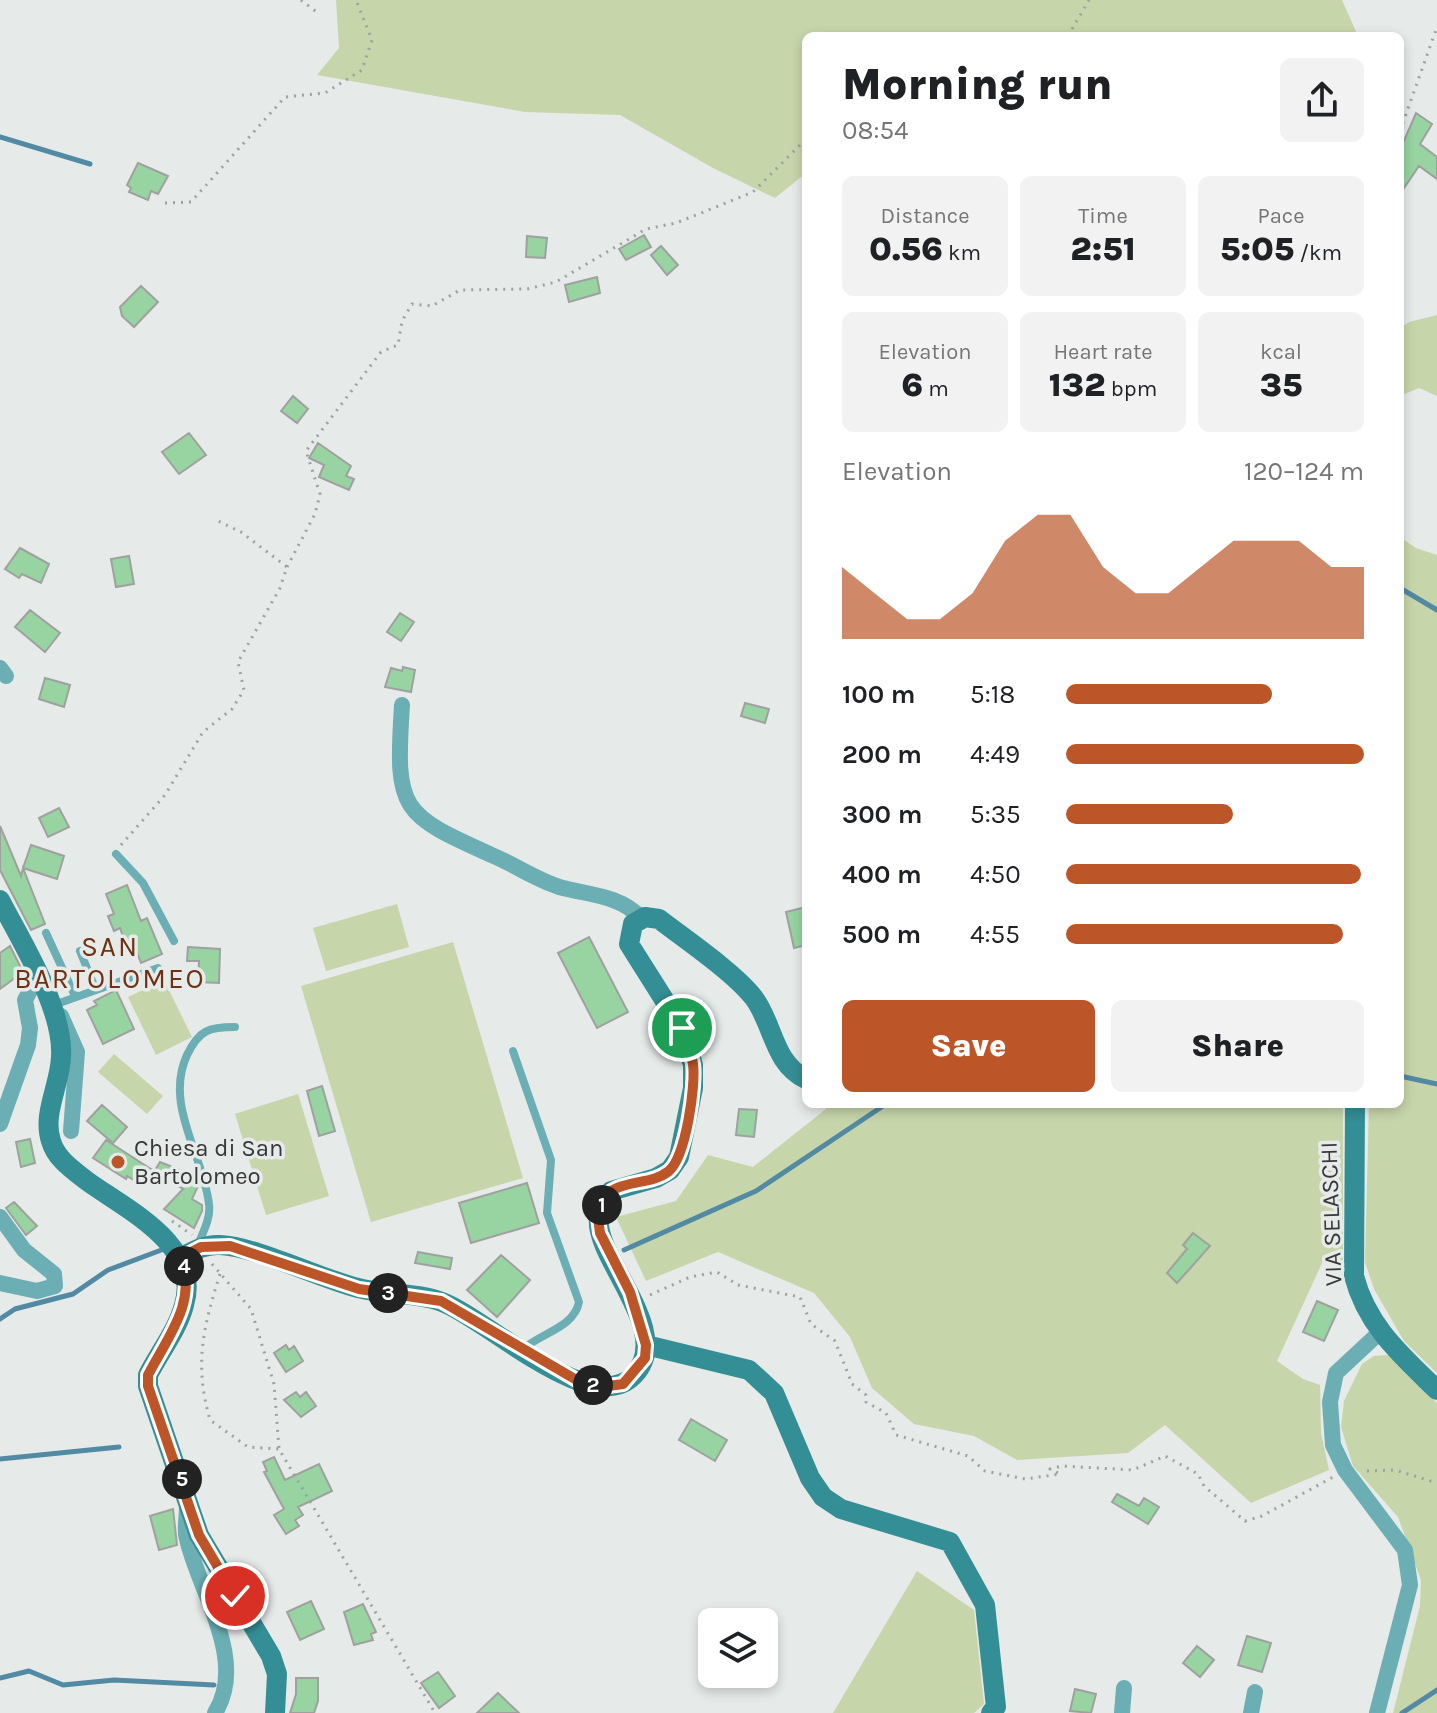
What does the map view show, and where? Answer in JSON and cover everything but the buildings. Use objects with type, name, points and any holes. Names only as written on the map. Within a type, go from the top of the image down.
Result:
[{"type":"street","points":[[402,705],[400,783],[413,813],[446,835],[559,887],[630,906],[641,918],[659,919],[754,998],[785,1063],[802,1076]]},
{"type":"street","points":[[0,900],[52,1010],[61,1057],[49,1114],[50,1140],[70,1168],[162,1235],[191,1246],[230,1246],[359,1289],[441,1301],[522,1351],[580,1382],[614,1387],[635,1374],[645,1358],[646,1345],[630,1292],[600,1233],[603,1202],[621,1185],[656,1178],[670,1170],[679,1157],[693,1077],[690,1051],[682,1028],[629,944],[630,930],[641,918]]},
{"type":"street","points":[[0,1124],[28,1045],[30,1028],[25,1000],[38,976]]},
{"type":"street","points":[[52,1010],[60,1014],[77,1052],[71,1131]]},
{"type":"street","name":"VIA SELASCHI","points":[[1355,1108],[1354,1276],[1360,1300],[1379,1333],[1437,1390]]},
{"type":"street","points":[[0,1217],[24,1250],[54,1274],[55,1286],[37,1291],[0,1283]]},
{"type":"street","points":[[191,1246],[184,1307],[148,1375],[148,1386],[199,1535],[271,1656],[277,1674],[275,1713]]},
{"type":"street","points":[[1377,1713],[1410,1585],[1405,1550],[1345,1470],[1333,1445],[1330,1402],[1336,1373],[1379,1333]]},
{"type":"street","points":[[646,1345],[749,1370],[774,1393],[810,1478],[823,1497],[841,1509],[950,1542],[985,1605],[996,1707],[991,1713]]},
{"type":"street","points":[[188,1499],[186,1536],[224,1653],[225,1688],[215,1713]]},
{"type":"street","points":[[1122,1713],[1124,1688]]},
{"type":"street","points":[[1251,1713],[1255,1692]]},
{"type":"lane","points":[[117,851],[143,883],[174,941]]},
{"type":"lane","points":[[46,933],[75,996]]},
{"type":"lane","points":[[80,951],[95,988]]},
{"type":"lane","points":[[52,1010],[95,988],[126,981],[158,968]]},
{"type":"lane","points":[[191,1246],[210,1206],[188,1135],[178,1083],[200,1033],[210,1027],[235,1027]]},
{"type":"lane","points":[[513,1051],[551,1160],[547,1213],[579,1302],[570,1320],[535,1338],[522,1351]]},
{"type":"path","points":[[301,0],[318,13]]},
{"type":"path","points":[[165,203],[191,202],[285,97],[325,93],[362,70],[372,40],[356,0]]},
{"type":"path","points":[[1070,32],[1089,0]]},
{"type":"path","points":[[1404,120],[1437,27]]},
{"type":"path","points":[[117,851],[165,795],[203,732],[232,709],[244,690],[238,662],[280,588],[287,567],[315,514],[320,494],[306,451],[381,352],[398,345],[402,321],[412,304],[432,306],[460,290],[527,289],[556,282],[646,229],[676,223],[753,192],[802,143]]},
{"type":"path","points":[[218,521],[241,532],[287,567]]},
{"type":"path","points":[[191,1246],[251,1309],[274,1384],[279,1449],[435,1713]]},
{"type":"path","points":[[630,1292],[650,1295],[690,1277],[717,1272],[738,1285],[800,1297],[811,1324],[835,1341],[852,1384],[866,1395],[866,1402],[886,1413],[896,1435],[968,1456],[985,1471],[1025,1479],[1044,1478],[1060,1474],[1050,1469],[1062,1466],[1133,1470],[1165,1456],[1198,1474],[1204,1486],[1245,1521],[1262,1516],[1345,1470],[1395,1470],[1437,1483]]},
{"type":"path","points":[[220,1274],[206,1320],[199,1365],[210,1420],[248,1447],[279,1449]]},
{"type":"green space","points":[[336,0],[1342,0],[1356,32],[802,32],[802,176],[775,198],[713,168],[620,115],[525,112],[317,75],[339,48]]},
{"type":"green space","points":[[1437,315],[1437,396],[1419,388],[1404,394],[1404,325]]},
{"type":"green space","points":[[1404,540],[1416,548],[1437,555],[1437,1373],[1404,1341],[1374,1289],[1365,1262],[1369,1108],[1404,1108]]},
{"type":"green space","points":[[397,904],[409,947],[326,971],[313,928]]},
{"type":"green space","points":[[453,942],[523,1178],[371,1222],[301,986]]},
{"type":"green space","points":[[164,980],[192,1037],[156,1055],[128,997]]},
{"type":"green space","points":[[114,1054],[163,1096],[147,1114],[98,1072]]},
{"type":"green space","points":[[298,1094],[329,1196],[266,1215],[235,1114]]},
{"type":"green space","points":[[1343,1108],[1343,1269],[1323,1261],[1277,1361],[1303,1379],[1320,1385],[1321,1433],[1329,1470],[1251,1503],[1165,1425],[1128,1453],[1017,1460],[974,1436],[914,1424],[872,1388],[850,1337],[814,1293],[718,1252],[646,1281],[616,1217],[676,1201],[708,1155],[753,1167],[826,1109]]},
{"type":"green space","points":[[1389,1355],[1437,1403],[1437,1713],[1393,1713],[1420,1606],[1421,1580],[1398,1517],[1353,1466],[1341,1427],[1344,1401],[1362,1364],[1374,1356]]},
{"type":"green space","points":[[917,1571],[974,1610],[984,1704],[974,1713],[833,1713]]},
{"type":"waterway","points":[[0,137],[90,164]]},
{"type":"waterway","points":[[1404,590],[1437,610]]},
{"type":"waterway","points":[[1404,1077],[1437,1084]]},
{"type":"waterway","points":[[624,1250],[756,1191],[880,1108]]},
{"type":"waterway","points":[[0,1319],[15,1309],[73,1294],[108,1270],[164,1249]]},
{"type":"waterway","points":[[0,1459],[119,1447]]},
{"type":"waterway","points":[[0,1678],[29,1671],[63,1685],[114,1680],[214,1685]]},
{"type":"waterway","points":[[1402,1713],[1437,1690]]},
{"type":"place","name":"Chiesa di San Bartolomeo","points":[[118,1162]]},
{"type":"district","name":"SAN BARTOLOMEO","points":[[110,962]]},
{"type":"route","points":[[235,1596],[199,1535],[170,1441],[148,1386],[148,1375],[184,1307],[187,1274],[180,1258],[201,1247],[217,1244],[230,1246],[359,1289],[441,1301],[522,1351],[580,1382],[601,1387],[623,1384],[635,1374],[645,1358],[646,1345],[630,1292],[600,1233],[598,1218],[603,1202],[611,1191],[621,1185],[656,1178],[670,1170],[679,1157],[693,1088],[693,1065],[682,1028]]}]
